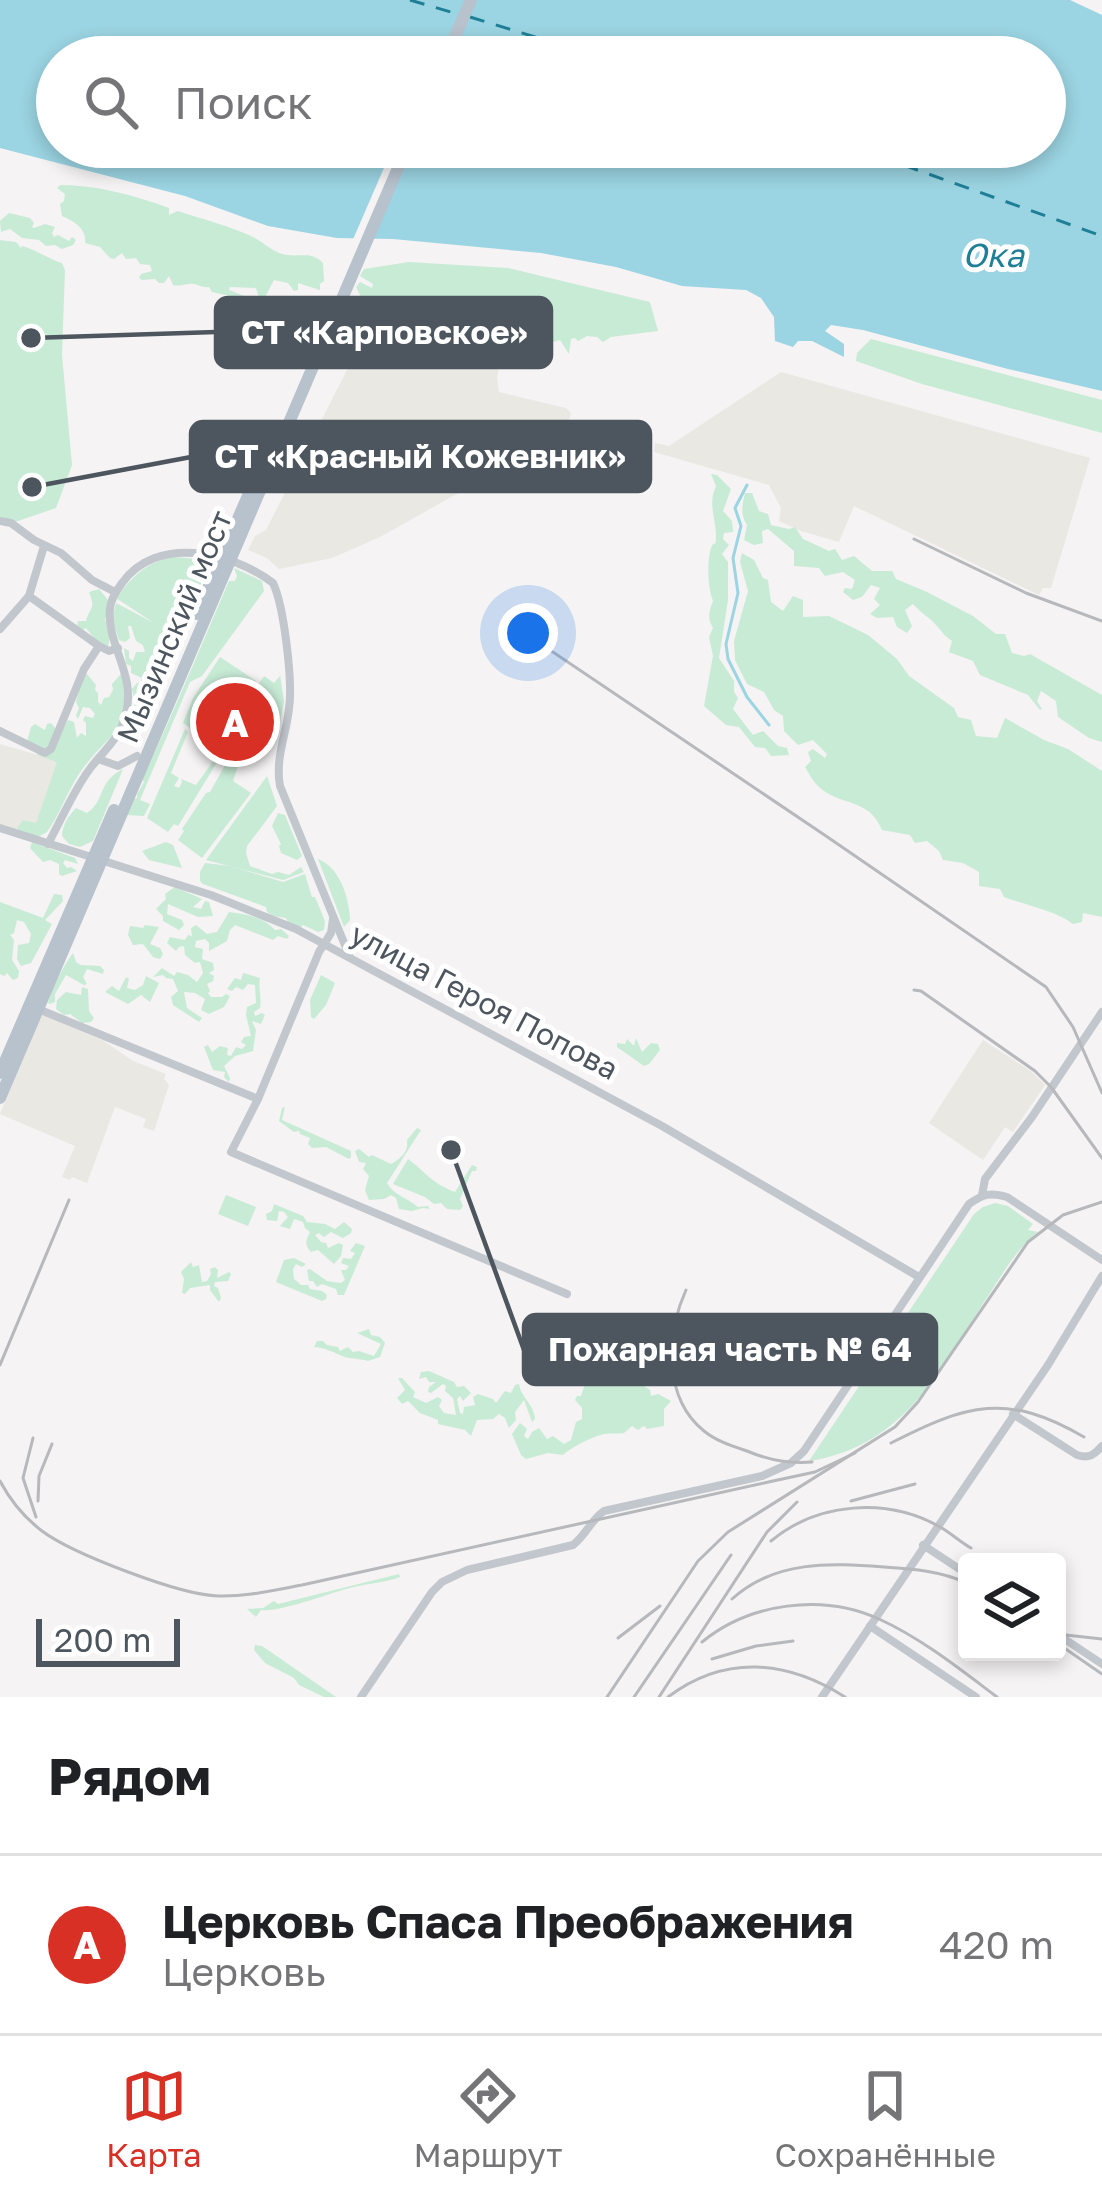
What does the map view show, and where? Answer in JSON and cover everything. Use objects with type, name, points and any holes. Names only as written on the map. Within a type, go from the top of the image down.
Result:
[{"type":"main road","points":[[451,36],[466,0]]},
{"type":"main road","name":"Мызинский мост","points":[[97,860],[394,168]]},
{"type":"main road","name":"Мызинский мост","points":[[97,860],[137,756],[218,577]]},
{"type":"main road","points":[[0,1098],[97,860]]},
{"type":"main road","points":[[0,1073],[34,1007]]},
{"type":"street","points":[[0,520],[61,553],[92,580],[116,592]]},
{"type":"street","points":[[0,629],[29,596],[45,545]]},
{"type":"street","points":[[124,764],[114,756],[129,702],[127,675],[110,610],[126,577],[165,553],[192,552],[255,571],[273,583],[290,694],[279,752],[280,786],[350,956]]},
{"type":"street","points":[[29,596],[99,646],[110,651],[118,648]]},
{"type":"street","points":[[0,731],[45,753],[52,749],[84,669],[99,646]]},
{"type":"street","points":[[48,844],[82,782],[116,739]]},
{"type":"street","points":[[98,759],[118,766],[137,756]]},
{"type":"street","name":"улица Героя Попова","points":[[0,828],[274,918],[662,1126],[919,1277]]},
{"type":"street","points":[[333,918],[331,933],[231,1152],[567,1294]]},
{"type":"street","points":[[34,1007],[258,1099]]},
{"type":"street","points":[[982,1195],[985,1179],[1102,1012]]},
{"type":"street","points":[[361,1697],[432,1592],[451,1576],[573,1545],[604,1511],[762,1476],[791,1463],[969,1204],[982,1195],[1007,1197],[1102,1260]]},
{"type":"street","points":[[825,1696],[1102,1276]]},
{"type":"street","points":[[1013,1414],[1077,1455],[1095,1454],[1102,1446]]},
{"type":"street","points":[[923,1545],[958,1568]]},
{"type":"street","points":[[870,1626],[976,1697]]},
{"type":"street","points":[[1066,1640],[1102,1664]]},
{"type":"shaded area","points":[[354,317],[497,349],[501,355],[499,392],[571,413],[562,449],[478,482],[332,558],[279,569],[248,550],[255,536],[266,530],[354,356],[350,324]]},
{"type":"shaded area","points":[[781,372],[1090,458],[1051,588],[1043,588],[1039,595],[854,506],[839,542],[801,531],[779,521],[781,508],[769,485],[654,452],[655,443],[669,446]]},
{"type":"shaded area","points":[[0,744],[65,763],[40,836],[0,825]]},
{"type":"shaded area","points":[[44,1015],[166,1074],[169,1085],[154,1131],[143,1127],[146,1119],[115,1107],[87,1183],[62,1177],[75,1146],[0,1114]]},
{"type":"shaded area","points":[[983,1040],[1045,1085],[1013,1132],[1005,1127],[983,1160],[929,1123]]},
{"type":"green space","points":[[57,188],[129,195],[169,208],[169,215],[178,211],[235,229],[282,254],[315,257],[323,263],[324,281],[320,290],[298,283],[294,291],[288,283],[274,280],[263,301],[256,288],[230,287],[247,297],[235,306],[235,297],[209,287],[173,285],[169,276],[164,283],[142,280],[141,274],[152,271],[150,265],[126,259],[122,253],[110,258],[100,247],[85,243],[82,230],[62,216],[60,204],[65,194]]},
{"type":"green space","points":[[9,213],[30,218],[34,228],[55,227],[54,237],[76,240],[62,249],[22,238],[10,229],[1,232],[0,221]]},
{"type":"green space","points":[[0,240],[16,242],[62,263],[65,270],[62,355],[72,465],[56,508],[15,522],[0,518]]},
{"type":"green space","points":[[409,262],[508,268],[650,302],[658,331],[603,342],[587,336],[571,339],[569,354],[560,340],[553,342],[553,351],[541,353],[539,347],[530,345],[527,333],[474,323],[459,311],[454,319],[443,318],[436,310],[398,308],[361,297],[356,287],[360,282],[372,288],[373,284],[360,276],[364,269]]},
{"type":"green space","points":[[871,339],[1102,400],[1102,433],[856,361],[857,353]]},
{"type":"green space","points":[[711,474],[731,489],[723,511],[732,521],[733,532],[724,533],[723,539],[729,545],[722,554],[728,562],[728,600],[719,658],[734,681],[738,698],[733,709],[753,735],[763,731],[787,748],[789,755],[771,756],[765,748],[755,747],[739,727],[726,725],[704,706],[713,656],[708,570],[716,540],[712,504],[716,486]]},
{"type":"green space","points":[[745,493],[752,493],[771,525],[795,527],[803,539],[829,551],[835,549],[842,560],[854,556],[872,571],[892,571],[896,579],[973,616],[996,634],[1005,634],[1012,653],[1030,654],[1102,695],[1102,742],[1058,717],[1056,701],[1041,691],[1040,710],[1028,695],[980,675],[973,661],[949,652],[952,641],[913,604],[905,610],[912,626],[907,633],[893,617],[870,614],[880,605],[874,599],[880,588],[871,585],[853,600],[843,592],[852,589],[855,580],[843,572],[825,576],[819,568],[794,566],[794,551],[768,529],[762,531],[763,543],[744,540]]},
{"type":"green space","points":[[742,553],[754,560],[768,580],[771,602],[783,611],[793,596],[803,600],[803,617],[829,616],[868,635],[909,676],[954,708],[958,717],[971,720],[976,736],[997,738],[1005,718],[1102,771],[1102,917],[1083,913],[1082,922],[1073,924],[1004,897],[1000,889],[979,886],[979,872],[943,860],[927,841],[915,843],[910,835],[882,830],[869,812],[817,785],[805,767],[811,761],[808,752],[813,749],[825,758],[827,754],[813,740],[798,745],[784,731],[783,716],[764,692],[747,684],[735,660],[734,641],[748,591]]},
{"type":"green space","points":[[174,557],[208,560],[203,568],[206,572],[154,696],[145,712],[140,710],[131,731],[127,727],[135,704],[132,689],[142,678],[131,673],[124,648],[133,661],[136,652],[145,652],[131,626],[130,638],[119,640],[112,619],[116,603],[154,623],[116,598],[141,571]]},
{"type":"green space","points":[[234,568],[262,581],[264,591],[202,676],[190,682],[140,800],[150,804],[144,816],[127,815],[229,581],[235,581]]},
{"type":"green space","points":[[99,589],[108,600],[105,619],[110,637],[108,647],[102,648],[86,628],[77,628],[92,608],[89,592]]},
{"type":"green space","points":[[220,657],[256,681],[242,703],[214,685],[208,696],[225,707],[208,734],[212,743],[183,723]]},
{"type":"green space","points":[[279,668],[284,701],[276,743],[269,739],[279,718],[275,700],[260,690],[254,698],[260,703],[250,708],[245,705],[264,676],[274,683]]},
{"type":"green space","points":[[87,674],[96,685],[101,705],[113,690],[112,684],[121,674],[125,677],[119,724],[79,774],[47,832],[38,837],[19,832],[23,820],[36,823],[57,762],[37,755],[38,748],[27,742],[31,727],[35,724],[45,730],[51,723],[60,734],[68,720],[74,722],[77,738],[81,733],[86,736],[83,720],[95,714],[83,707],[78,719],[76,702]]},
{"type":"green space","points":[[185,729],[188,732],[171,773],[179,778],[174,786],[179,788],[181,779],[196,785],[222,749],[228,752],[178,826],[174,824],[168,832],[147,818]]},
{"type":"green space","points":[[258,743],[251,760],[241,756],[233,781],[251,793],[202,858],[178,840],[182,829],[232,753],[237,754],[236,748],[251,751]]},
{"type":"green space","points":[[123,769],[93,841],[80,847],[69,844],[62,836],[71,814],[76,808],[87,813],[93,808],[109,780]]},
{"type":"green space","points":[[267,776],[277,806],[246,853],[250,866],[272,874],[289,875],[301,867],[304,872],[283,880],[206,860]]},
{"type":"green space","points":[[278,813],[285,815],[302,856],[297,860],[281,853],[272,826]]},
{"type":"green space","points":[[32,842],[75,858],[78,864],[63,863],[77,871],[62,876],[59,864],[43,862],[30,848]]},
{"type":"green space","points":[[166,842],[173,845],[182,868],[149,860],[142,851]]},
{"type":"green space","points":[[318,859],[337,875],[345,892],[350,920],[344,927]]},
{"type":"green space","points":[[205,863],[283,882],[305,874],[325,921],[324,930],[289,924],[266,907],[203,884],[200,872]]},
{"type":"green space","points":[[175,887],[202,899],[193,907],[201,909],[209,902],[213,916],[198,917],[168,904],[167,914],[184,925],[179,930],[163,921],[156,909]]},
{"type":"green space","points":[[54,894],[62,895],[63,901],[45,920],[52,924],[31,963],[21,966],[17,959],[18,945],[29,943],[31,934],[17,920],[10,935],[18,978],[0,974],[0,902],[43,918]]},
{"type":"green space","points":[[229,912],[260,919],[289,936],[273,940],[235,925],[227,941],[209,951],[205,939],[196,941],[195,947],[203,949],[202,959],[213,963],[208,993],[230,996],[224,1007],[209,1014],[201,1010],[205,999],[184,992],[187,1008],[202,1018],[199,1022],[173,1005],[171,997],[178,991],[173,979],[153,977],[162,968],[197,982],[203,973],[200,962],[185,955],[184,946],[176,951],[167,943],[170,937],[185,940],[192,936],[191,928],[196,925],[207,934],[217,932]]},
{"type":"green space","points":[[130,926],[159,927],[150,944],[160,948],[160,959],[143,944],[133,945],[128,935]]},
{"type":"green space","points":[[73,953],[76,962],[100,966],[103,974],[87,969],[84,985],[66,975],[50,1004],[55,983]]},
{"type":"green space","points":[[243,973],[260,978],[260,1008],[254,1012],[265,1015],[261,1024],[252,1021],[256,1030],[253,1051],[235,1056],[224,1066],[229,1082],[225,1072],[213,1070],[204,1047],[208,1045],[212,1052],[220,1046],[228,1048],[231,1056],[236,1047],[246,1045],[241,1042],[244,1037],[251,1036],[246,1015],[247,1007],[256,1003],[255,985],[227,989]]},
{"type":"green space","points":[[321,975],[335,983],[314,1019],[310,1000]]},
{"type":"green space","points":[[146,976],[159,983],[150,1002],[141,995],[128,1004],[105,992],[112,986],[119,991],[126,977],[127,988],[135,990]]},
{"type":"green space","points":[[82,987],[88,989],[91,1022],[82,1023],[56,1009],[57,1000],[66,992],[81,995]]},
{"type":"green space","points":[[636,1038],[642,1052],[651,1043],[660,1050],[644,1066],[617,1047],[627,1039],[634,1046]]},
{"type":"green space","points":[[285,1107],[282,1120],[351,1151],[351,1157],[326,1147],[312,1148],[310,1138],[279,1121]]},
{"type":"green space","points":[[417,1128],[421,1130],[387,1183],[418,1207],[430,1209],[399,1209],[391,1195],[369,1200],[366,1163],[359,1162],[355,1151],[391,1164],[403,1155]]},
{"type":"green space","points":[[408,1159],[455,1192],[472,1165],[477,1167],[460,1199],[460,1210],[434,1204],[393,1184]]},
{"type":"green space","points":[[226,1195],[256,1207],[248,1226],[218,1214]]},
{"type":"green space","points":[[995,1203],[1008,1206],[1033,1224],[1028,1230],[1038,1232],[1012,1259],[938,1373],[897,1420],[872,1438],[809,1461],[974,1214]]},
{"type":"green space","points":[[274,1204],[307,1222],[335,1229],[344,1222],[352,1229],[343,1238],[331,1232],[324,1237],[315,1235],[328,1248],[343,1245],[334,1264],[318,1250],[311,1252],[306,1242],[310,1232],[303,1222],[294,1219],[290,1229],[280,1226],[288,1217],[279,1211],[277,1221],[267,1220]]},
{"type":"green space","points":[[356,1243],[365,1246],[344,1295],[309,1281],[310,1269],[327,1281],[345,1280],[341,1270],[349,1266],[341,1263],[343,1258],[351,1259]]},
{"type":"green space","points":[[294,1258],[306,1264],[296,1264],[294,1279],[322,1291],[326,1299],[276,1282],[284,1260]]},
{"type":"green space","points":[[191,1262],[193,1267],[199,1265],[202,1282],[215,1267],[217,1278],[231,1274],[228,1281],[215,1282],[219,1302],[210,1285],[182,1293],[181,1272]]},
{"type":"green space","points":[[369,1329],[385,1343],[380,1357],[368,1361],[314,1347],[323,1341],[340,1351],[348,1347],[374,1356],[381,1344],[357,1333]]},
{"type":"green space","points":[[587,1352],[650,1390],[651,1396],[658,1394],[671,1401],[664,1409],[664,1426],[638,1430],[632,1426],[624,1433],[589,1439],[563,1455],[548,1453],[526,1459],[512,1434],[520,1423],[528,1439],[539,1428],[547,1439],[553,1436],[564,1444],[571,1440],[576,1422],[582,1419],[582,1408],[575,1400],[586,1381],[581,1371],[586,1369]]},
{"type":"green space","points":[[429,1371],[471,1393],[463,1401],[460,1396],[457,1399],[460,1413],[475,1405],[473,1397],[478,1394],[496,1403],[519,1384],[535,1419],[532,1422],[524,1400],[509,1428],[499,1414],[477,1420],[471,1436],[438,1424],[397,1398],[405,1390],[398,1378],[402,1378],[415,1392],[413,1397],[426,1403],[438,1397],[444,1413],[456,1415],[446,1386],[431,1393],[429,1387],[436,1382],[419,1379],[421,1372]]},
{"type":"green space","points":[[399,1574],[388,1581],[261,1610],[256,1617],[247,1609],[263,1608],[274,1601],[278,1604]]},
{"type":"green space","points":[[255,1645],[336,1697],[324,1697],[299,1685],[265,1663]]},
{"type":"water","name":"Ока","points":[[0,0],[1070,0],[1102,15],[1102,391],[831,325],[825,331],[844,344],[844,357],[812,341],[798,341],[793,347],[775,341],[774,317],[761,298],[746,290],[682,286],[541,253],[337,238],[268,226],[185,196],[77,168],[1066,168],[1066,36],[36,36],[36,157],[0,148]]},
{"type":"pier","points":[[384,168],[403,168],[371,244],[351,244]]},
{"type":"waterway","points":[[747,485],[735,508],[741,526],[733,558],[738,593],[726,644],[728,659],[747,697],[769,725]]},
{"type":"ferry route","points":[[410,0],[461,15]]},
{"type":"ferry route","points":[[470,17],[532,36]]},
{"type":"ferry route","points":[[912,168],[1102,236]]},
{"type":"railway","points":[[914,539],[1026,593],[1102,621]]},
{"type":"railway","points":[[504,619],[1046,987],[1073,1027],[1102,1093]]},
{"type":"railway","points":[[914,990],[1035,1071],[1102,1158]]},
{"type":"railway","points":[[0,1365],[69,1200]]},
{"type":"railway","points":[[607,1697],[698,1561],[728,1532],[895,1427],[918,1402],[1028,1242],[1063,1215],[1102,1202]]},
{"type":"railway","points":[[686,1290],[675,1326],[672,1365],[681,1401],[691,1417],[709,1435],[730,1445],[779,1461],[812,1462]]},
{"type":"railway","points":[[891,1443],[942,1419],[987,1408],[1032,1413],[1084,1437]]},
{"type":"railway","points":[[33,1438],[23,1478],[36,1517]]},
{"type":"railway","points":[[38,1501],[39,1476],[52,1444]]},
{"type":"railway","points":[[0,1481],[36,1526],[77,1551],[179,1589],[228,1596],[302,1585],[815,1472],[855,1453]]},
{"type":"railway","points":[[851,1501],[915,1484]]},
{"type":"railway","points":[[659,1697],[767,1532],[797,1502]]},
{"type":"railway","points":[[771,1541],[810,1518],[876,1508],[919,1517],[971,1548]]},
{"type":"railway","points":[[634,1697],[731,1555]]},
{"type":"railway","points":[[732,1599],[766,1577],[824,1565],[916,1570],[958,1580]]},
{"type":"railway","points":[[618,1638],[660,1606]]},
{"type":"railway","points":[[702,1642],[764,1611],[834,1606],[895,1627],[997,1697]]},
{"type":"railway","points":[[1066,1635],[1102,1639]]},
{"type":"railway","points":[[712,1659],[793,1641]]},
{"type":"railway","points":[[1066,1649],[1102,1674]]},
{"type":"railway","points":[[668,1697],[712,1674],[756,1667],[801,1675],[845,1697]]},
{"type":"place","name":"СТ «Карповское»","points":[[31,338]]},
{"type":"place","name":"СТ «Красный Кожевник»","points":[[32,487]]},
{"type":"place","name":"Церковь Спаса Преображения","points":[[235,722]]},
{"type":"place","name":"Пожарная часть № 64","points":[[451,1150]]}]
